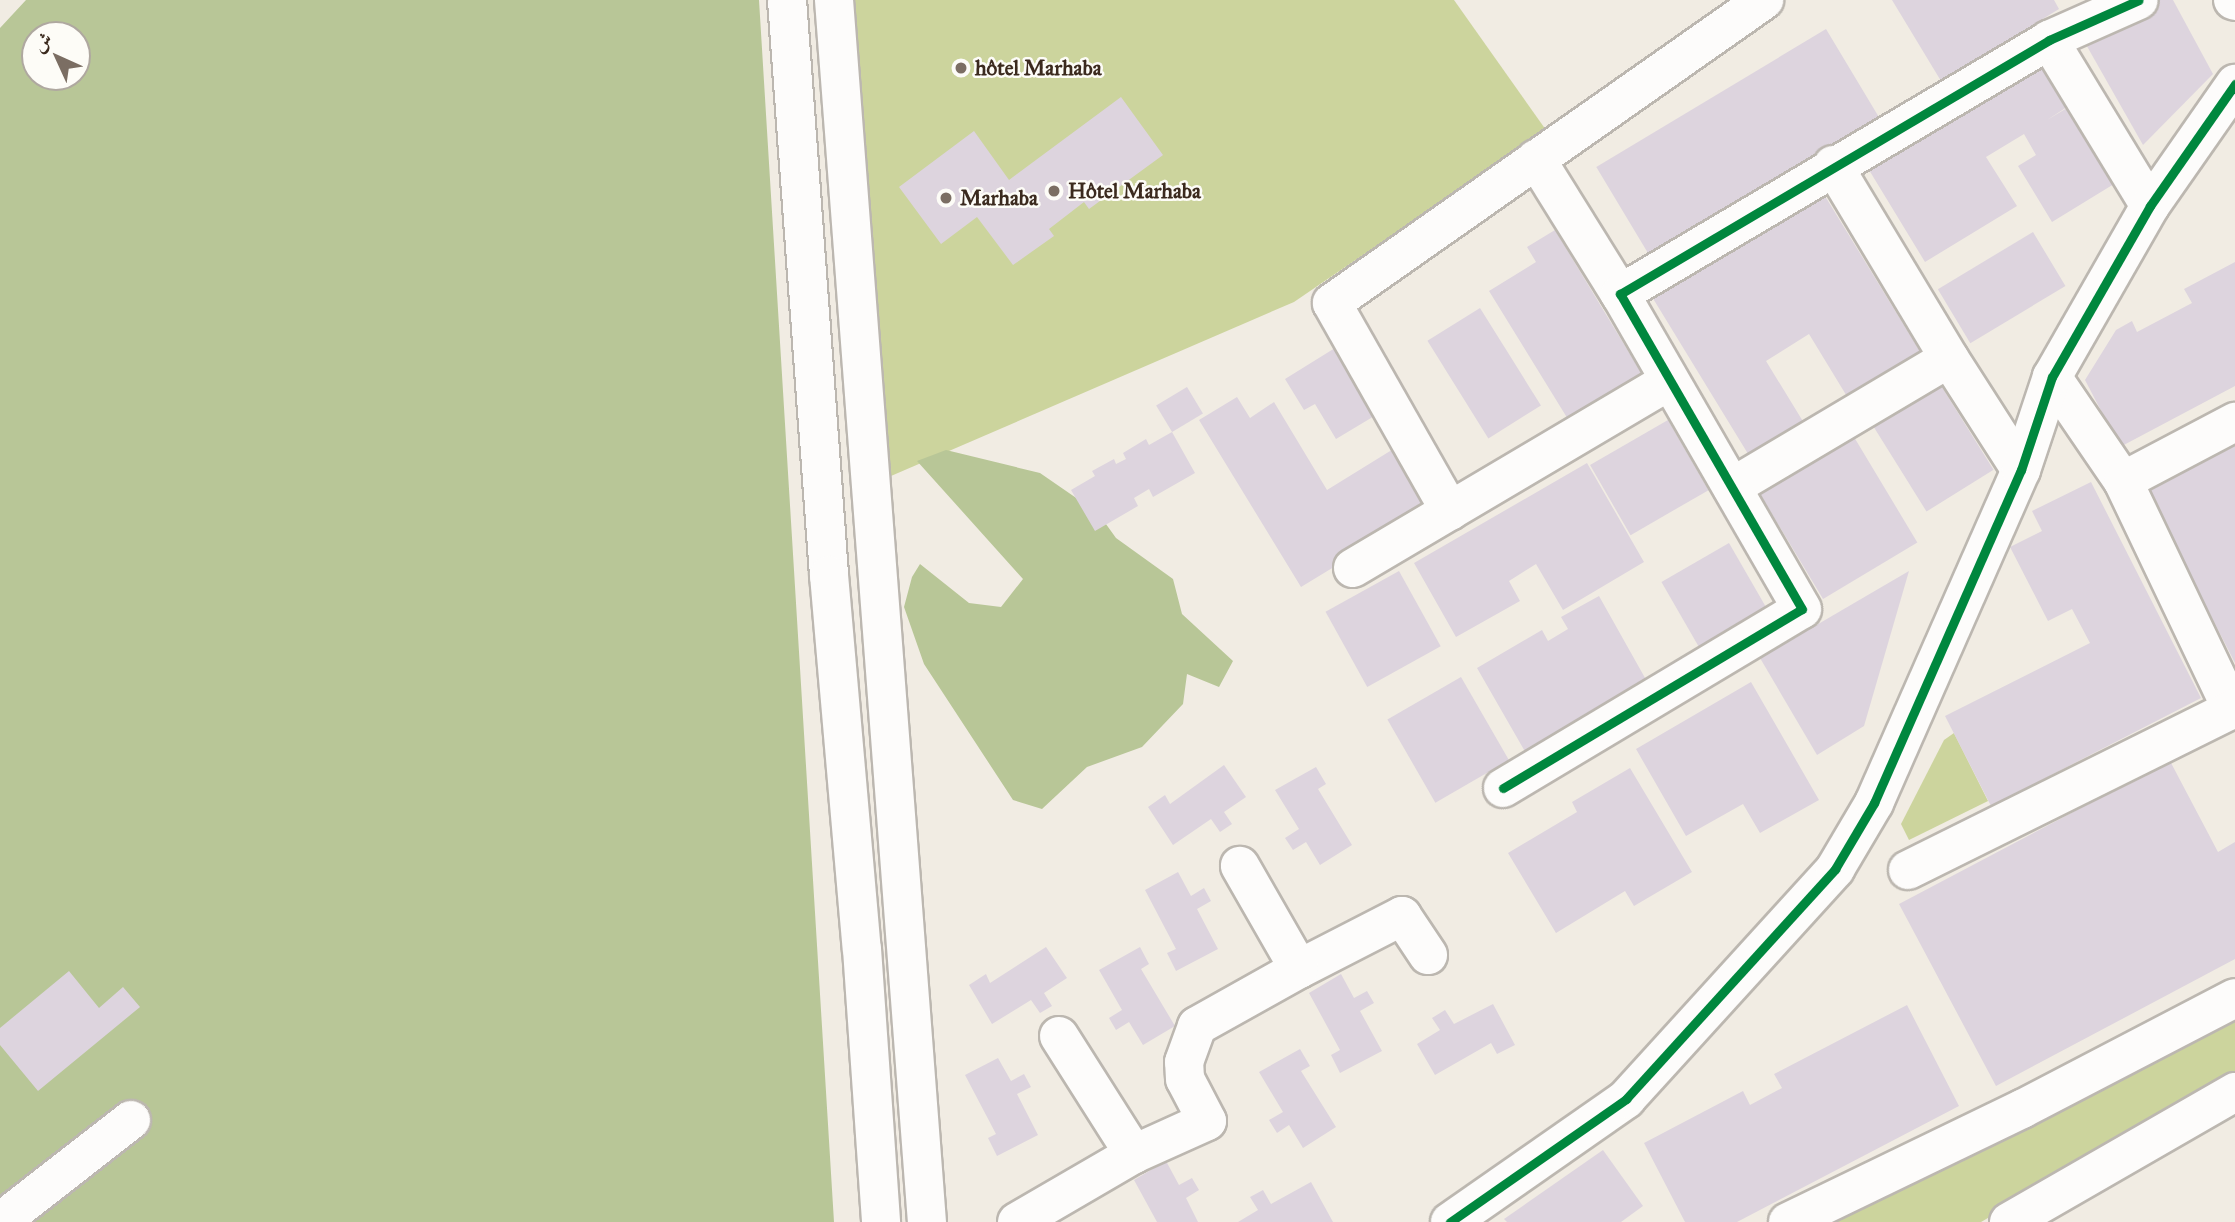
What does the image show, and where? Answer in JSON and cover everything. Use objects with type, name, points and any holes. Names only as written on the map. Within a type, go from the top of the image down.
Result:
[{"type":"street","points":[[787,0],[829,575],[852,832],[881,1222]]},
{"type":"street","points":[[834,0],[927,1222]]},
{"type":"street","points":[[1450,511],[1332,303],[1764,0]]},
{"type":"street","points":[[1620,294],[1833,165],[2049,40],[2139,0]]},
{"type":"street","points":[[2049,40],[2150,205]]},
{"type":"street","points":[[1450,1222],[1626,1099],[1835,869],[1874,803],[2021,470],[2052,377],[2150,205],[2235,84]]},
{"type":"street","points":[[1503,788],[1802,609],[1668,382],[1620,294],[1536,159]]},
{"type":"street","points":[[1833,165],[1949,358],[2021,470]]},
{"type":"street","points":[[1732,487],[1949,358]]},
{"type":"street","points":[[1908,870],[2233,709],[2123,481],[2052,377]]},
{"type":"street","points":[[1353,568],[1668,382]]},
{"type":"street","points":[[2123,481],[2235,422]]},
{"type":"street","points":[[1240,866],[1299,969]]},
{"type":"street","points":[[1017,1222],[1134,1154],[1207,1121],[1185,1079],[1184,1062],[1197,1027],[1299,969],[1402,916],[1428,955]]},
{"type":"street","points":[[1788,1222],[2022,1109],[2235,998]]},
{"type":"street","points":[[1059,1036],[1134,1154]]},
{"type":"street","points":[[2009,1222],[2235,1092]]},
{"type":"street","points":[[0,1222],[131,1119]]},
{"type":"green space","points":[[26,0],[759,0],[834,1222],[0,1222],[0,28]]},
{"type":"green space","points":[[848,0],[1454,0],[1546,130],[1294,302],[884,479]]},
{"type":"green space","points":[[946,450],[1040,473],[1098,513],[1116,538],[1173,579],[1182,614],[1233,661],[1219,687],[1187,674],[1183,704],[1142,747],[1087,767],[1042,809],[1013,800],[924,664],[904,607],[912,577],[920,564],[969,603],[1001,607],[1023,579],[917,461]]},
{"type":"green space","points":[[1954,733],[1988,801],[1909,840],[1901,824],[1944,740]]},
{"type":"green space","points":[[2235,1017],[2235,1075],[1981,1222],[1823,1222]]},
{"type":"building","points":[[1892,0],[2054,0],[2059,9],[1941,81]]},
{"type":"building","points":[[2152,0],[2173,0],[2213,74],[2143,145],[2084,41]]},
{"type":"building","points":[[1826,29],[1880,118],[1650,256],[1596,167]]},
{"type":"building","points":[[2038,59],[2067,107],[2047,120],[2067,108],[2114,184],[2052,222],[2018,166],[2036,155],[2024,134],[1986,157],[2017,206],[1925,262],[1866,165]]},
{"type":"building","name":"Hôtel Marhaba","points":[[1121,97],[1163,155],[1089,209],[1084,202],[1049,229],[1054,236],[1013,265],[977,217],[941,244],[899,187],[974,131],[1009,180]]},
{"type":"building","points":[[1817,183],[1924,358],[1851,403],[1809,334],[1766,361],[1807,428],[1753,462],[1646,287]]},
{"type":"building","points":[[1555,230],[1648,384],[1574,429],[1489,291],[1536,262],[1527,247]]},
{"type":"building","points":[[2033,232],[2065,286],[1970,343],[1938,289]]},
{"type":"building","points":[[2235,262],[2235,386],[2120,447],[2085,380],[2116,330],[2132,321],[2137,332],[2192,303],[2184,289]]},
{"type":"building","points":[[1480,308],[1541,406],[1488,438],[1427,341]]},
{"type":"building","points":[[1335,348],[1376,415],[1336,439],[1315,404],[1304,410],[1285,379]]},
{"type":"building","points":[[1940,384],[1994,470],[1927,512],[1873,426]]},
{"type":"building","points":[[1187,387],[1203,414],[1172,432],[1156,406]]},
{"type":"building","points":[[1237,397],[1250,418],[1274,402],[1327,490],[1395,448],[1431,508],[1301,587],[1199,420]]},
{"type":"building","points":[[1668,420],[1708,490],[1631,535],[1590,465]]},
{"type":"building","points":[[1172,432],[1195,473],[1153,497],[1149,489],[1134,498],[1138,506],[1095,531],[1071,490],[1095,476],[1092,471],[1114,459],[1116,464],[1126,459],[1123,453],[1146,439],[1149,445]]},
{"type":"building","points":[[1854,437],[1917,542],[1823,599],[1760,494]]},
{"type":"building","points":[[2235,446],[2235,663],[2147,491]]},
{"type":"building","points":[[1587,463],[1644,562],[1563,610],[1536,564],[1509,581],[1520,601],[1456,637],[1414,563]]},
{"type":"building","points":[[2091,482],[2201,698],[1991,806],[1945,716],[2090,643],[2072,609],[2048,621],[2010,547],[2042,531],[2032,511]]},
{"type":"building","points":[[1729,543],[1770,615],[1703,654],[1661,582]]},
{"type":"building","points":[[1399,571],[1441,646],[1367,687],[1326,612]]},
{"type":"building","points":[[1909,571],[1864,726],[1817,755],[1760,658]]},
{"type":"building","points":[[1599,596],[1649,685],[1527,755],[1477,668],[1542,630],[1548,641],[1568,629],[1561,617]]},
{"type":"building","points":[[1461,677],[1509,760],[1435,803],[1387,720]]},
{"type":"building","points":[[1751,682],[1819,800],[1760,833],[1743,804],[1686,836],[1636,749]]},
{"type":"building","points":[[2170,761],[2218,852],[2235,842],[2235,959],[1996,1086],[1899,904]]},
{"type":"building","points":[[1224,765],[1246,797],[1224,812],[1232,824],[1220,832],[1211,819],[1173,845],[1148,807],[1165,795],[1170,804]]},
{"type":"building","points":[[1316,767],[1326,784],[1318,789],[1352,845],[1320,865],[1306,842],[1293,850],[1285,838],[1299,829],[1275,790]]},
{"type":"building","points":[[1630,768],[1692,872],[1634,906],[1625,891],[1556,933],[1508,853],[1577,812],[1572,802]]},
{"type":"building","points":[[1178,872],[1191,896],[1204,888],[1211,901],[1197,909],[1218,949],[1176,971],[1167,953],[1176,949],[1145,890]]},
{"type":"building","points":[[1046,947],[1067,978],[1044,993],[1052,1006],[1040,1013],[1031,1000],[992,1024],[969,985],[986,974],[990,983]]},
{"type":"building","points":[[1140,947],[1149,964],[1141,969],[1175,1026],[1143,1045],[1129,1022],[1116,1030],[1109,1018],[1122,1010],[1099,970]]},
{"type":"building","points":[[69,971],[99,1008],[123,987],[140,1007],[38,1091],[0,1045],[0,1028]]},
{"type":"building","points":[[1341,974],[1354,998],[1367,991],[1374,1003],[1360,1011],[1382,1051],[1340,1073],[1331,1055],[1340,1050],[1309,993]]},
{"type":"building","points":[[1493,1004],[1515,1045],[1497,1054],[1491,1043],[1435,1075],[1417,1044],[1440,1030],[1432,1018],[1445,1010],[1454,1024]]},
{"type":"building","points":[[1907,1005],[1959,1106],[1737,1222],[1685,1222],[1644,1143],[1743,1091],[1750,1105],[1782,1088],[1774,1074]]},
{"type":"building","points":[[1300,1049],[1310,1066],[1301,1071],[1336,1127],[1303,1148],[1289,1125],[1277,1133],[1269,1120],[1283,1112],[1259,1072]]},
{"type":"building","points":[[998,1058],[1011,1081],[1024,1074],[1031,1087],[1017,1094],[1038,1135],[997,1156],[988,1138],[996,1134],[965,1075]]},
{"type":"building","points":[[1603,1150],[1643,1206],[1621,1222],[1507,1222],[1504,1219]]},
{"type":"building","points":[[1166,1161],[1179,1185],[1192,1178],[1199,1190],[1186,1198],[1198,1222],[1157,1222],[1134,1180]]},
{"type":"building","points":[[1311,1182],[1333,1222],[1238,1222],[1258,1210],[1250,1197],[1263,1190],[1271,1204]]},
{"type":"cycle path","points":[[1503,788],[1802,609],[1620,294],[2049,40],[2139,0]]},
{"type":"cycle path","points":[[1450,1222],[1626,1099],[1835,869],[1874,803],[2021,470],[2052,377],[2150,206],[2235,84]]},
{"type":"place","name":"hôtel Marhaba","points":[[961,68]]},
{"type":"place","name":"Hôtel Marhaba","points":[[1054,191]]},
{"type":"place","name":"Marhaba","points":[[946,198]]}]
